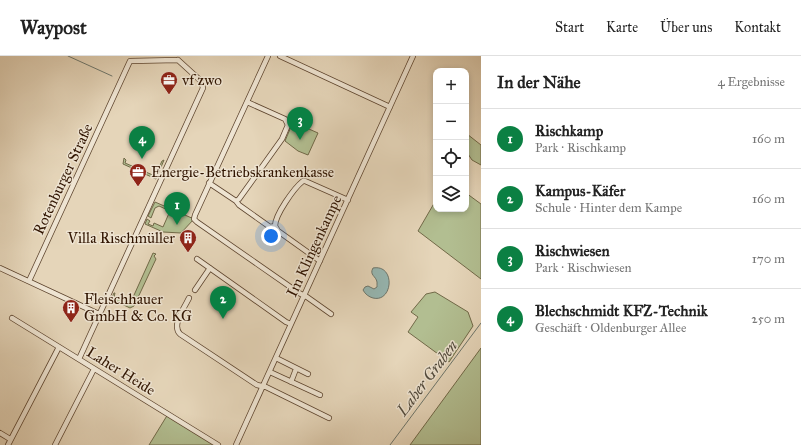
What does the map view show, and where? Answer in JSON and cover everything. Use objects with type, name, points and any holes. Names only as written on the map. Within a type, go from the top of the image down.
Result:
[{"type":"street","points":[[268,56],[209,183],[194,219],[299,294],[331,314]]},
{"type":"street","points":[[280,56],[390,107]]},
{"type":"street","name":"Im Klingenkampe","points":[[236,445],[413,56]]},
{"type":"street","points":[[79,359],[203,88],[201,81],[179,58]]},
{"type":"street","name":"Rotenburger Straße","points":[[29,281],[130,61],[179,58]]},
{"type":"street","points":[[236,201],[239,199],[282,139],[288,125],[285,119],[247,102]]},
{"type":"street","points":[[320,261],[278,231],[275,226],[276,220],[303,181],[348,200]]},
{"type":"street","points":[[209,183],[270,227],[275,226]]},
{"type":"street","points":[[197,259],[291,324]]},
{"type":"street","points":[[0,268],[100,314]]},
{"type":"street","points":[[195,290],[210,268]]},
{"type":"street","points":[[189,298],[177,323],[178,332],[257,385],[263,386],[329,418]]},
{"type":"street","name":"Laher Heide","points":[[12,318],[218,445]]},
{"type":"street","points":[[8,445],[59,347]]},
{"type":"street","points":[[276,358],[308,374]]},
{"type":"street","points":[[55,445],[94,369]]},
{"type":"street","points":[[291,382],[296,369]]},
{"type":"street","points":[[270,372],[320,395]]},
{"type":"street","points":[[0,433],[10,439]]},
{"type":"green space","points":[[293,122],[318,133],[308,155],[298,151],[285,141]]},
{"type":"green space","points":[[469,136],[481,145],[481,165],[472,160],[469,156]]},
{"type":"green space","points":[[124,158],[126,160],[125,163],[155,176],[162,161],[164,160],[156,179],[123,164]]},
{"type":"green space","points":[[469,195],[481,204],[481,279],[418,231],[433,205],[433,212],[469,212]]},
{"type":"green space","points":[[155,202],[194,219],[181,233],[163,232],[145,224],[147,219],[150,221],[148,224],[153,226],[154,223],[163,227],[170,211],[159,206],[155,208],[151,218],[148,216]]},
{"type":"green space","points":[[153,253],[156,254],[154,256],[156,259],[134,306],[130,308],[111,299],[115,293],[114,297],[130,304]]},
{"type":"green space","points":[[435,292],[468,312],[473,326],[449,362],[408,332],[418,317],[411,312],[426,294]]},
{"type":"green space","points":[[481,348],[481,445],[410,445]]},
{"type":"green space","points":[[168,414],[218,445],[149,445]]},
{"type":"water","points":[[373,268],[380,268],[386,272],[388,277],[388,290],[385,295],[380,298],[370,297],[363,290],[368,286],[374,289],[377,287],[377,282],[372,274]]},
{"type":"waterway","points":[[68,56],[112,76]]},
{"type":"waterway","name":"Laher Graben","points":[[390,445],[481,323]]},
{"type":"place","name":"vf zwo","points":[[169,95]]},
{"type":"place","name":"Rischwiesen","points":[[300,140]]},
{"type":"place","name":"Blechschmidt KFZ-Technik","points":[[142,159]]},
{"type":"place","name":"Energie-Betriebskrankenkasse","points":[[138,187]]},
{"type":"place","name":"Rischkamp","points":[[177,225]]},
{"type":"place","name":"Villa Rischmüller","points":[[188,253]]},
{"type":"place","name":"Kampus-Käfer","points":[[223,319]]},
{"type":"place","name":"Fleischhauer GmbH & Co. KG","points":[[71,323]]}]
